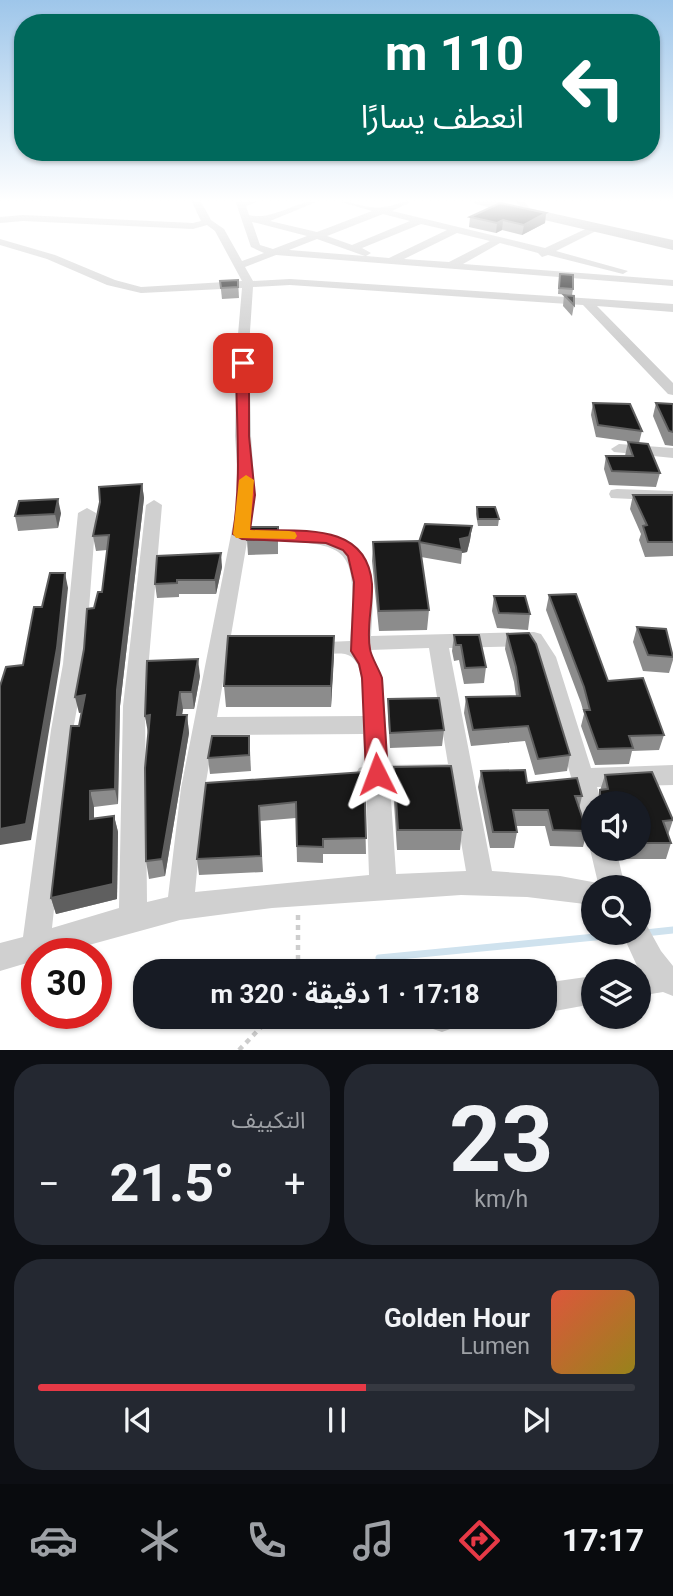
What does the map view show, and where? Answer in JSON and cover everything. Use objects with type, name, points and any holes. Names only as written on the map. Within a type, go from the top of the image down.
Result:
[{"type":"street","points":[[24,249],[51,257],[111,283],[161,290],[239,268],[280,249]]},
{"type":"street","points":[[180,907],[193,788],[242,534],[247,495],[239,268],[229,249]]},
{"type":"street","points":[[239,268],[254,249]]},
{"type":"street","points":[[263,249],[449,267],[670,283]]},
{"type":"street","points":[[357,249],[393,262],[418,249]]},
{"type":"street","points":[[449,267],[482,249]]},
{"type":"street","points":[[537,249],[670,283]]},
{"type":"street","points":[[512,272],[549,249]]},
{"type":"street","points":[[239,268],[290,282],[673,308]]},
{"type":"street","points":[[584,300],[673,391]]},
{"type":"street","points":[[620,449],[673,453]]},
{"type":"street","points":[[617,494],[673,496]]},
{"type":"street","points":[[133,919],[134,706],[155,561],[154,505]]},
{"type":"street","points":[[37,938],[62,730],[75,664],[87,513]]},
{"type":"street","points":[[242,534],[329,539],[349,547],[356,555],[363,582],[361,647],[372,678],[383,886]]},
{"type":"street","points":[[212,559],[237,558]]},
{"type":"street","points":[[284,649],[534,639],[546,657],[587,791]]},
{"type":"street","points":[[438,642],[481,882]]},
{"type":"street","points":[[221,646],[246,647]]},
{"type":"street","points":[[205,726],[374,725]]},
{"type":"street","points":[[338,777],[461,773]]},
{"type":"street","points":[[583,778],[673,775]]},
{"type":"street","points":[[193,788],[219,786]]},
{"type":"street","points":[[67,938],[180,907],[294,893],[481,882],[581,891]]},
{"type":"street","points":[[642,945],[659,981]]},
{"type":"street","points":[[0,957],[21,951]]},
{"type":"street","points":[[557,996],[581,991]]},
{"type":"path","points":[[294,893],[300,928],[299,959]]},
{"type":"path","points":[[239,1050],[259,1029]]},
{"type":"building","points":[[560,274],[573,275],[573,289],[559,288]]},
{"type":"building","points":[[238,280],[238,287],[221,288],[220,281]]},
{"type":"building","points":[[564,295],[574,296],[574,305]]},
{"type":"building","points":[[593,403],[630,404],[642,431],[598,425]]},
{"type":"building","points":[[656,403],[673,404],[673,432],[669,431]]},
{"type":"building","points":[[628,442],[648,444],[660,473],[612,471],[606,456],[633,456]]},
{"type":"building","points":[[142,484],[117,690],[115,789],[90,791],[90,819],[114,816],[113,884],[51,898],[71,726],[79,726],[85,695],[75,697],[84,649],[87,609],[94,608],[98,592],[102,592],[109,535],[93,536],[100,502],[99,487]]},
{"type":"building","points":[[633,495],[673,495],[673,542],[648,542],[643,526],[647,525]]},
{"type":"building","points":[[58,499],[55,514],[15,516],[19,501]]},
{"type":"building","points":[[477,507],[495,507],[499,519],[478,519]]},
{"type":"building","points":[[425,524],[472,526],[469,537],[460,539],[462,550],[419,542]]},
{"type":"building","points":[[249,527],[278,527],[278,540],[247,540]]},
{"type":"building","points":[[419,541],[429,610],[379,611],[373,542]]},
{"type":"building","points":[[221,553],[215,580],[177,580],[177,583],[155,584],[157,556]]},
{"type":"building","points":[[50,573],[65,573],[57,648],[26,824],[0,829],[0,686],[6,667],[23,665],[34,607],[42,607]]},
{"type":"building","points":[[576,594],[608,681],[643,678],[664,735],[629,736],[633,748],[598,749],[584,710],[590,710],[584,687],[549,595]]},
{"type":"building","points":[[494,596],[525,596],[530,614],[499,613]]},
{"type":"building","points":[[637,627],[666,629],[673,657],[648,655]]},
{"type":"building","points":[[529,633],[536,644],[570,755],[538,759],[528,726],[473,730],[466,697],[520,696],[507,634]]},
{"type":"building","points":[[454,635],[479,635],[486,667],[465,668],[461,645],[456,645]]},
{"type":"building","points":[[228,636],[334,636],[331,686],[224,686]]},
{"type":"building","points":[[198,659],[192,692],[180,692],[177,715],[187,715],[162,859],[146,861],[145,768],[150,715],[145,716],[147,661]]},
{"type":"building","points":[[439,698],[444,730],[390,733],[388,699]]},
{"type":"building","points":[[212,736],[249,736],[249,755],[208,758]]},
{"type":"building","points":[[451,766],[462,830],[398,830],[394,767]]},
{"type":"building","points":[[525,770],[527,783],[577,778],[581,796],[575,796],[581,814],[581,831],[553,830],[548,810],[513,810],[517,832],[493,832],[481,771]]},
{"type":"building","points":[[364,772],[366,838],[323,839],[323,847],[297,846],[296,802],[259,806],[261,856],[197,859],[206,783]]},
{"type":"building","points":[[652,772],[673,820],[663,821],[671,843],[651,843],[651,791],[600,791],[608,789],[605,775]]},
{"type":"waterway","points":[[651,932],[673,930]]},
{"type":"waterway","points":[[379,958],[581,938]]},
{"type":"slow traffic","points":[[246,480],[247,495],[242,534],[289,536]]},
{"type":"route","points":[[243,363],[243,436],[247,495],[242,534],[329,539],[349,547],[356,555],[363,582],[364,611],[360,651],[368,663],[372,678],[377,774]]}]
